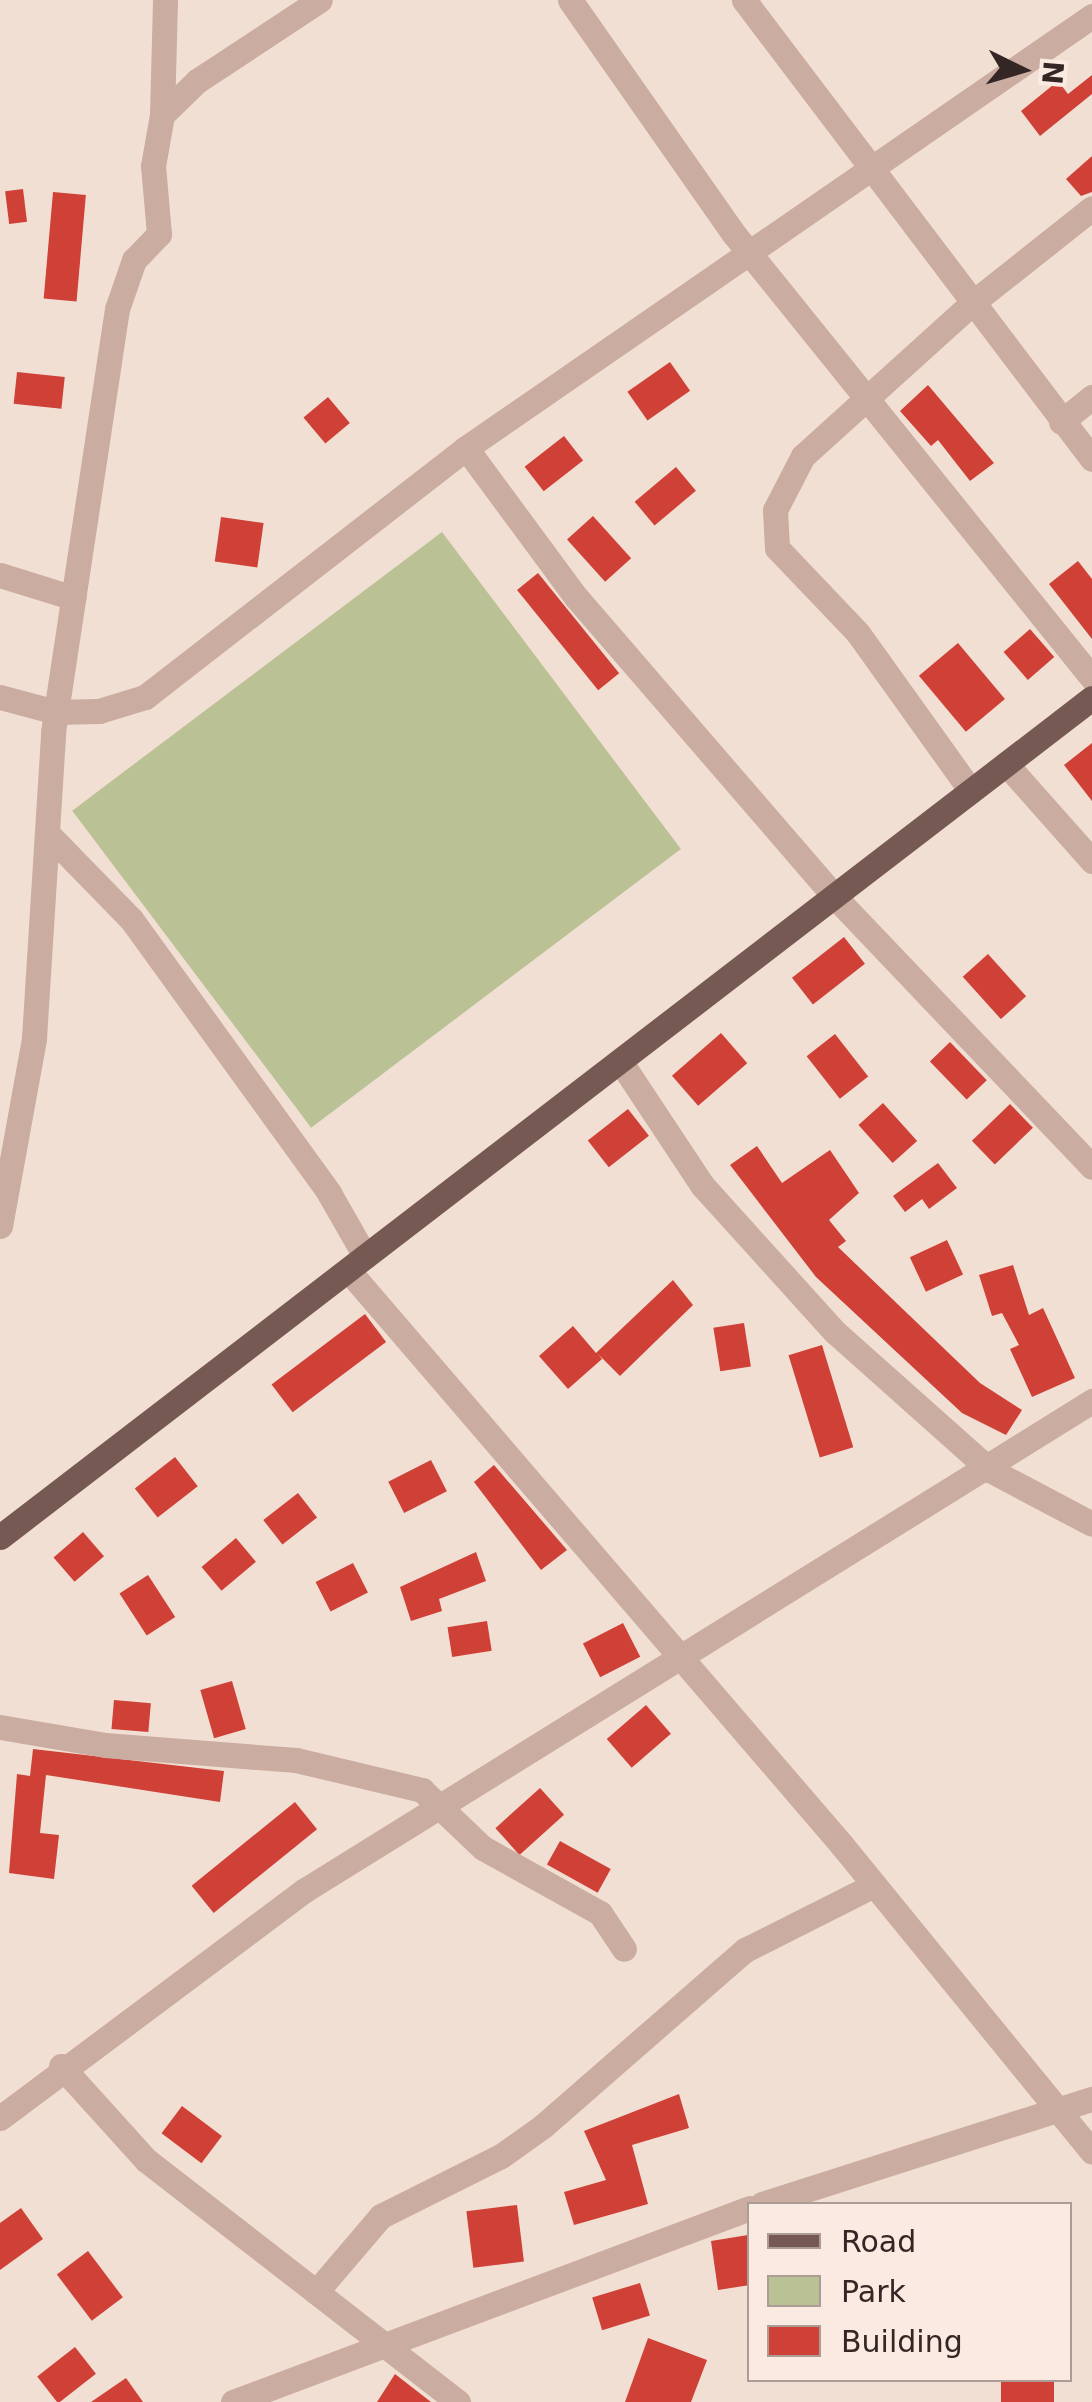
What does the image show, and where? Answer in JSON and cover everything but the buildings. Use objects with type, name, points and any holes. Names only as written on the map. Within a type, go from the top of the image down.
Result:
[{"type":"main road","points":[[0,1536],[1092,698]]},
{"type":"street","points":[[0,1226],[34,1038],[56,712],[117,309],[134,260],[160,234],[153,166],[162,115],[165,0]]},
{"type":"street","points":[[162,115],[197,81],[320,0]]},
{"type":"street","points":[[570,0],[754,255],[866,400],[1092,678]]},
{"type":"street","points":[[744,0],[1092,459]]},
{"type":"street","points":[[0,697],[56,712],[99,712],[145,697],[466,448],[754,255],[1092,16]]},
{"type":"street","points":[[971,791],[858,633],[777,548],[773,530],[782,488],[803,456],[971,304],[1092,208]]},
{"type":"street","points":[[1061,422],[1092,398]]},
{"type":"street","points":[[466,448],[576,596],[834,896],[1092,1166]]},
{"type":"street","points":[[0,575],[74,598]]},
{"type":"street","points":[[1006,764],[1092,862]]},
{"type":"street","points":[[48,834],[130,919],[329,1193],[356,1263],[677,1658],[1092,2152]]},
{"type":"street","points":[[620,1060],[702,1185],[757,1250],[990,1470],[1092,1524]]},
{"type":"street","points":[[4,2104],[439,1804],[990,1470],[1092,1401]]},
{"type":"street","points":[[0,1727],[105,1746],[296,1760],[372,1773],[439,1804],[483,1848],[600,1912],[624,1949]]},
{"type":"street","points":[[316,2292],[381,2216],[543,2126],[746,1950],[872,1886]]},
{"type":"street","points":[[61,2066],[146,2160],[458,2402]]},
{"type":"street","points":[[768,2202],[1092,2099]]},
{"type":"street","points":[[233,2402],[747,2209]]},
{"type":"green space","points":[[442,532],[681,849],[311,1128],[72,811]]}]
